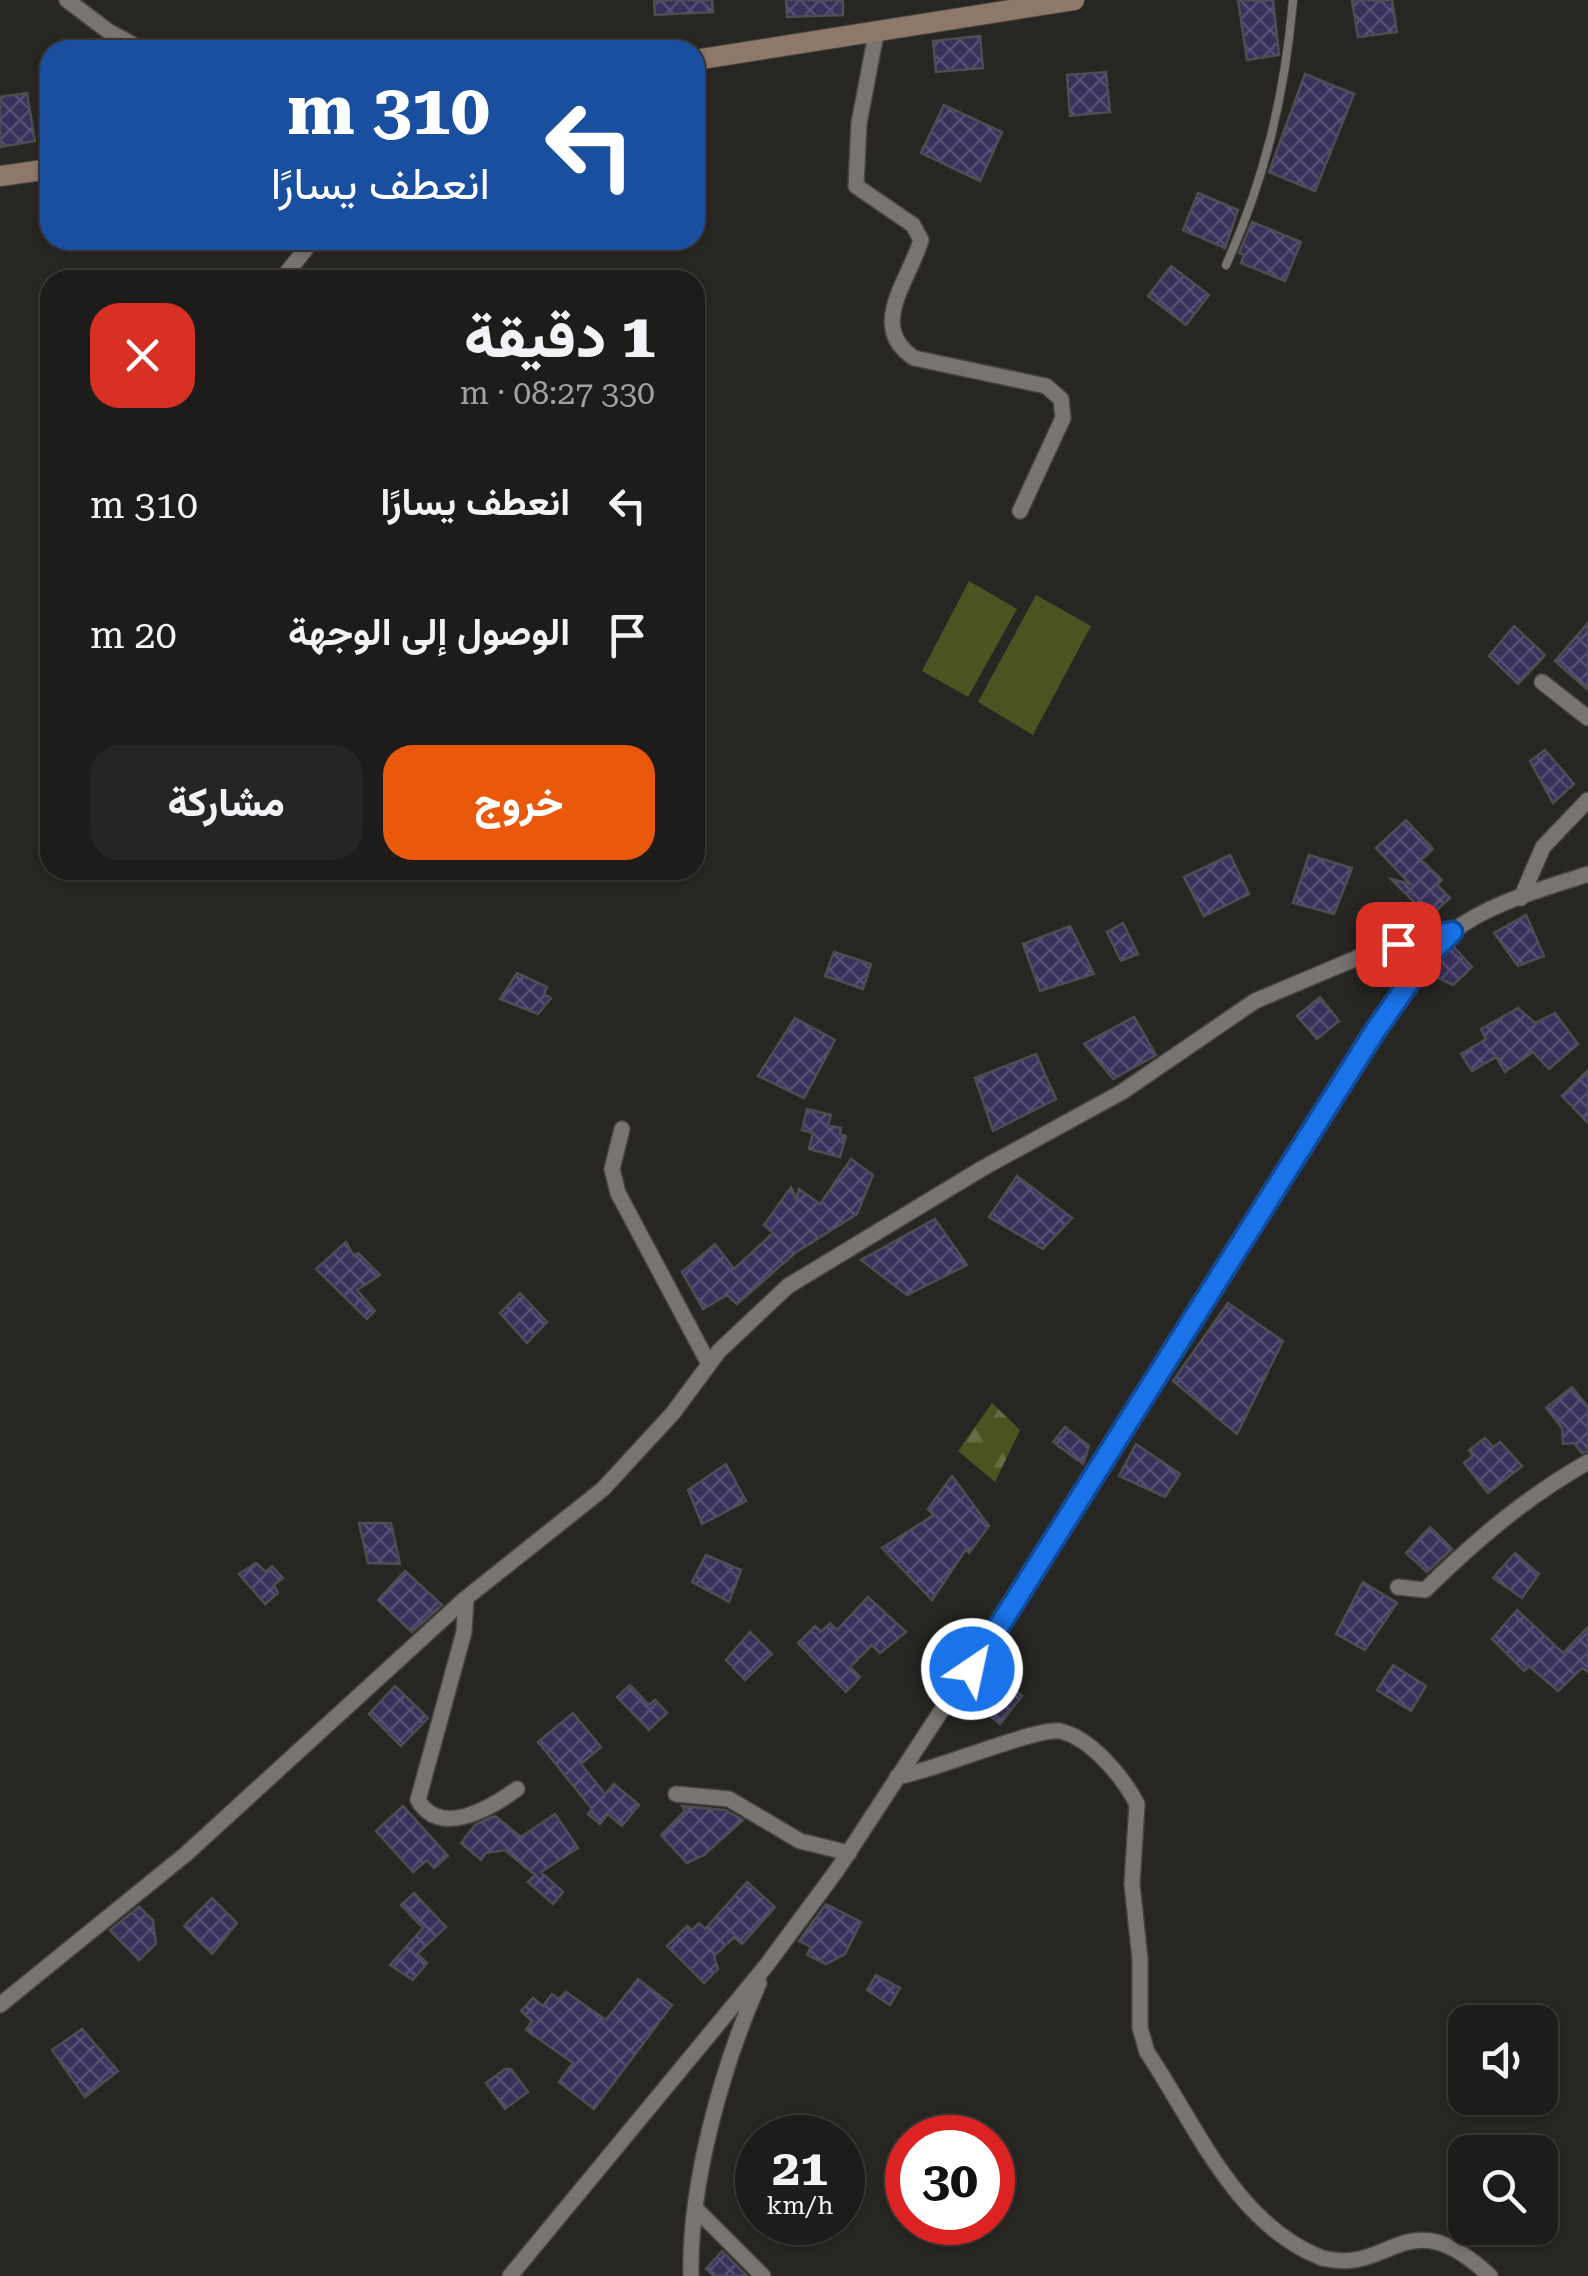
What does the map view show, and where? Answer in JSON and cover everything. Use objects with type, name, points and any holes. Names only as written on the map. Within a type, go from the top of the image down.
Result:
[{"type":"main road","points":[[705,58],[1074,0]]},
{"type":"main road","points":[[0,176],[40,170]]},
{"type":"street","points":[[67,0],[125,40]]},
{"type":"street","points":[[876,29],[859,124],[856,186],[913,225],[921,240],[892,310],[890,328],[898,347],[914,358],[1046,386],[1061,398],[1063,418],[1020,512]]},
{"type":"street","points":[[289,270],[305,250]]},
{"type":"street","points":[[1542,682],[1588,718]]},
{"type":"street","points":[[1520,898],[1543,847],[1588,800]]},
{"type":"street","points":[[0,2006],[186,1854],[466,1598],[603,1489],[644,1447],[708,1364],[788,1286],[954,1184],[1122,1092],[1255,1002],[1376,950],[1452,932],[1520,898],[1588,874]]},
{"type":"street","points":[[510,2276],[766,1966],[848,1852],[1171,1360],[1375,1031],[1427,957],[1452,932]]},
{"type":"street","points":[[622,1129],[612,1169],[618,1193],[708,1364]]},
{"type":"street","points":[[1398,1586],[1425,1590],[1478,1538],[1538,1490],[1588,1462]]},
{"type":"street","points":[[466,1598],[464,1632],[418,1800],[436,1814],[467,1817],[517,1789]]},
{"type":"street","points":[[897,1777],[931,1771],[1046,1730],[1078,1738],[1104,1761],[1137,1804],[1132,1898],[1140,1959],[1140,2028],[1148,2052],[1250,2211],[1322,2258],[1344,2262],[1369,2259],[1421,2240],[1442,2242],[1464,2252],[1490,2276]]},
{"type":"street","points":[[676,1794],[730,1799],[800,1841],[848,1852]]},
{"type":"street","points":[[691,2276],[696,2209],[733,2048],[766,1966]]},
{"type":"street","points":[[696,2209],[763,2276]]},
{"type":"lane","points":[[1226,265],[1252,209],[1277,128],[1293,0]]},
{"type":"green space","points":[[969,581],[1017,609],[968,697],[922,671]]},
{"type":"green space","points":[[1036,595],[1091,626],[1033,735],[978,702]]},
{"type":"green space","points":[[992,1403],[1020,1430],[995,1482],[958,1451]]},
{"type":"building","points":[[654,0],[712,0],[713,12],[655,15]]},
{"type":"building","points":[[786,0],[843,0],[843,15],[787,17]]},
{"type":"building","points":[[1238,0],[1273,0],[1279,55],[1247,60]]},
{"type":"building","points":[[1352,0],[1392,0],[1397,32],[1358,37]]},
{"type":"building","points":[[980,36],[983,68],[936,72],[933,41]]},
{"type":"building","points":[[1106,72],[1110,112],[1070,116],[1067,75]]},
{"type":"building","points":[[1305,74],[1354,94],[1315,191],[1269,172]]},
{"type":"building","points":[[27,93],[35,141],[0,147],[0,97]]},
{"type":"building","points":[[944,105],[1002,132],[980,181],[921,153]]},
{"type":"building","points":[[1198,193],[1238,210],[1225,248],[1183,230]]},
{"type":"building","points":[[1252,222],[1301,242],[1285,281],[1241,263],[1244,255],[1239,253]]},
{"type":"building","points":[[1171,266],[1209,295],[1186,325],[1148,296]]},
{"type":"building","points":[[1588,623],[1588,690],[1555,661]]},
{"type":"building","points":[[1514,626],[1545,655],[1518,684],[1489,656]]},
{"type":"building","points":[[1545,750],[1574,784],[1553,803],[1530,761]]},
{"type":"building","points":[[1406,820],[1433,849],[1421,860],[1442,880],[1437,885],[1450,898],[1429,917],[1391,879],[1410,884],[1376,848]]},
{"type":"building","points":[[1230,855],[1249,894],[1204,916],[1184,877]]},
{"type":"building","points":[[1309,855],[1352,868],[1334,914],[1293,903]]},
{"type":"building","points":[[1526,915],[1544,956],[1518,966],[1494,933]]},
{"type":"building","points":[[1123,923],[1138,954],[1121,961],[1107,932]]},
{"type":"building","points":[[1070,926],[1094,974],[1040,991],[1023,944]]},
{"type":"building","points":[[1453,946],[1472,967],[1453,985],[1438,978],[1435,965]]},
{"type":"building","points":[[834,952],[871,964],[863,989],[825,976]]},
{"type":"building","points":[[517,973],[547,987],[544,994],[551,998],[538,1014],[500,999]]},
{"type":"building","points":[[1320,997],[1339,1021],[1317,1039],[1297,1016]]},
{"type":"building","points":[[1518,1008],[1535,1023],[1555,1013],[1578,1044],[1549,1069],[1533,1052],[1505,1072],[1496,1057],[1472,1071],[1461,1054],[1486,1039],[1481,1029]]},
{"type":"building","points":[[1134,1017],[1156,1055],[1113,1079],[1084,1044]]},
{"type":"building","points":[[795,1018],[835,1040],[804,1098],[758,1076]]},
{"type":"building","points":[[1036,1054],[1056,1099],[993,1131],[975,1078]]},
{"type":"building","points":[[1588,1070],[1588,1123],[1562,1096]]},
{"type":"building","points":[[807,1109],[831,1115],[828,1125],[841,1128],[840,1134],[846,1136],[840,1157],[809,1149],[813,1133],[802,1130]]},
{"type":"building","points":[[851,1159],[873,1175],[857,1214],[795,1253],[737,1304],[727,1295],[703,1309],[682,1272],[715,1244],[734,1269],[773,1233],[764,1225],[791,1187],[796,1199],[799,1189],[820,1204]]},
{"type":"building","points":[[1017,1176],[1072,1218],[1043,1249],[989,1217]]},
{"type":"building","points":[[935,1219],[967,1265],[907,1295],[861,1260]]},
{"type":"building","points":[[346,1242],[354,1256],[358,1253],[380,1275],[357,1290],[375,1311],[367,1319],[316,1269]]},
{"type":"building","points":[[520,1293],[547,1322],[527,1343],[500,1313]]},
{"type":"building","points":[[1228,1303],[1283,1341],[1237,1434],[1173,1381]]},
{"type":"building","points":[[1572,1387],[1588,1407],[1588,1451],[1582,1453],[1574,1443],[1563,1444],[1562,1428],[1546,1408]]},
{"type":"building","points":[[1065,1427],[1089,1446],[1083,1464],[1053,1442]]},
{"type":"building","points":[[1485,1438],[1493,1447],[1500,1442],[1522,1466],[1488,1493],[1464,1463],[1473,1456],[1469,1450]]},
{"type":"building","points":[[1136,1444],[1180,1474],[1165,1497],[1119,1476]]},
{"type":"building","points":[[726,1464],[746,1501],[702,1524],[688,1490]]},
{"type":"building","points":[[952,1476],[989,1526],[969,1553],[966,1549],[932,1600],[882,1548],[934,1515],[928,1509]]},
{"type":"building","points":[[359,1523],[391,1523],[400,1564],[368,1563]]},
{"type":"building","points":[[1430,1527],[1452,1549],[1427,1572],[1406,1553]]},
{"type":"building","points":[[1515,1553],[1539,1574],[1522,1598],[1493,1578]]},
{"type":"building","points":[[706,1555],[741,1570],[729,1602],[692,1582]]},
{"type":"building","points":[[256,1563],[266,1572],[272,1566],[283,1578],[274,1585],[278,1593],[265,1604],[239,1574]]},
{"type":"building","points":[[405,1571],[442,1605],[412,1632],[378,1600]]},
{"type":"building","points":[[1363,1582],[1397,1603],[1365,1650],[1336,1634]]},
{"type":"building","points":[[868,1597],[906,1632],[880,1653],[872,1645],[850,1667],[860,1677],[846,1692],[798,1643],[815,1626],[821,1632],[830,1623],[837,1630]]},
{"type":"building","points":[[1517,1610],[1563,1653],[1588,1627],[1588,1672],[1582,1668],[1558,1691],[1529,1666],[1524,1671],[1492,1639]]},
{"type":"building","points":[[750,1632],[772,1654],[745,1680],[726,1660]]},
{"type":"building","points":[[1393,1665],[1426,1686],[1411,1711],[1377,1690]]},
{"type":"building","points":[[991,1670],[1022,1696],[1000,1724],[968,1698]]},
{"type":"building","points":[[630,1685],[649,1705],[655,1700],[667,1713],[649,1730],[617,1697]]},
{"type":"building","points":[[395,1686],[428,1718],[401,1746],[369,1714]]},
{"type":"building","points":[[573,1713],[601,1747],[581,1764],[605,1794],[614,1784],[639,1805],[622,1826],[608,1814],[600,1824],[588,1814],[592,1809],[538,1742]]},
{"type":"building","points":[[403,1806],[448,1856],[434,1868],[427,1860],[413,1872],[376,1831]]},
{"type":"building","points":[[682,1806],[725,1810],[743,1820],[704,1855],[687,1863],[661,1835],[685,1811]]},
{"type":"building","points":[[555,1814],[578,1848],[541,1872],[563,1892],[553,1904],[528,1882],[535,1875],[505,1850],[486,1853],[481,1860],[461,1843],[476,1824],[495,1816],[521,1837]]},
{"type":"building","points":[[747,1882],[775,1907],[742,1944],[734,1937],[714,1956],[718,1969],[704,1983],[667,1946],[687,1926],[692,1930],[699,1923],[705,1929]]},
{"type":"building","points":[[414,1893],[446,1927],[417,1954],[427,1963],[413,1980],[390,1965],[423,1928],[401,1905]]},
{"type":"building","points":[[212,1898],[237,1923],[212,1954],[184,1926]]},
{"type":"building","points":[[826,1904],[861,1922],[845,1954],[826,1964],[807,1955],[811,1947],[799,1941]]},
{"type":"building","points":[[139,1907],[153,1920],[156,1944],[139,1960],[110,1930]]},
{"type":"building","points":[[876,1975],[900,1988],[890,2005],[867,1990]]},
{"type":"building","points":[[638,1979],[672,2005],[594,2109],[559,2082],[573,2063],[526,2030],[532,2021],[521,2011],[533,1998],[543,2006],[552,1994],[559,1999],[566,1992],[606,2020]]},
{"type":"building","points":[[82,2029],[118,2071],[85,2097],[52,2050]]},
{"type":"building","points":[[511,2069],[528,2092],[505,2109],[486,2083]]},
{"type":"building","points":[[722,2251],[747,2276],[714,2276],[706,2269]]},
{"type":"route","points":[[972,1669],[1171,1360],[1375,1031],[1427,957],[1452,932],[1398,944]]}]
